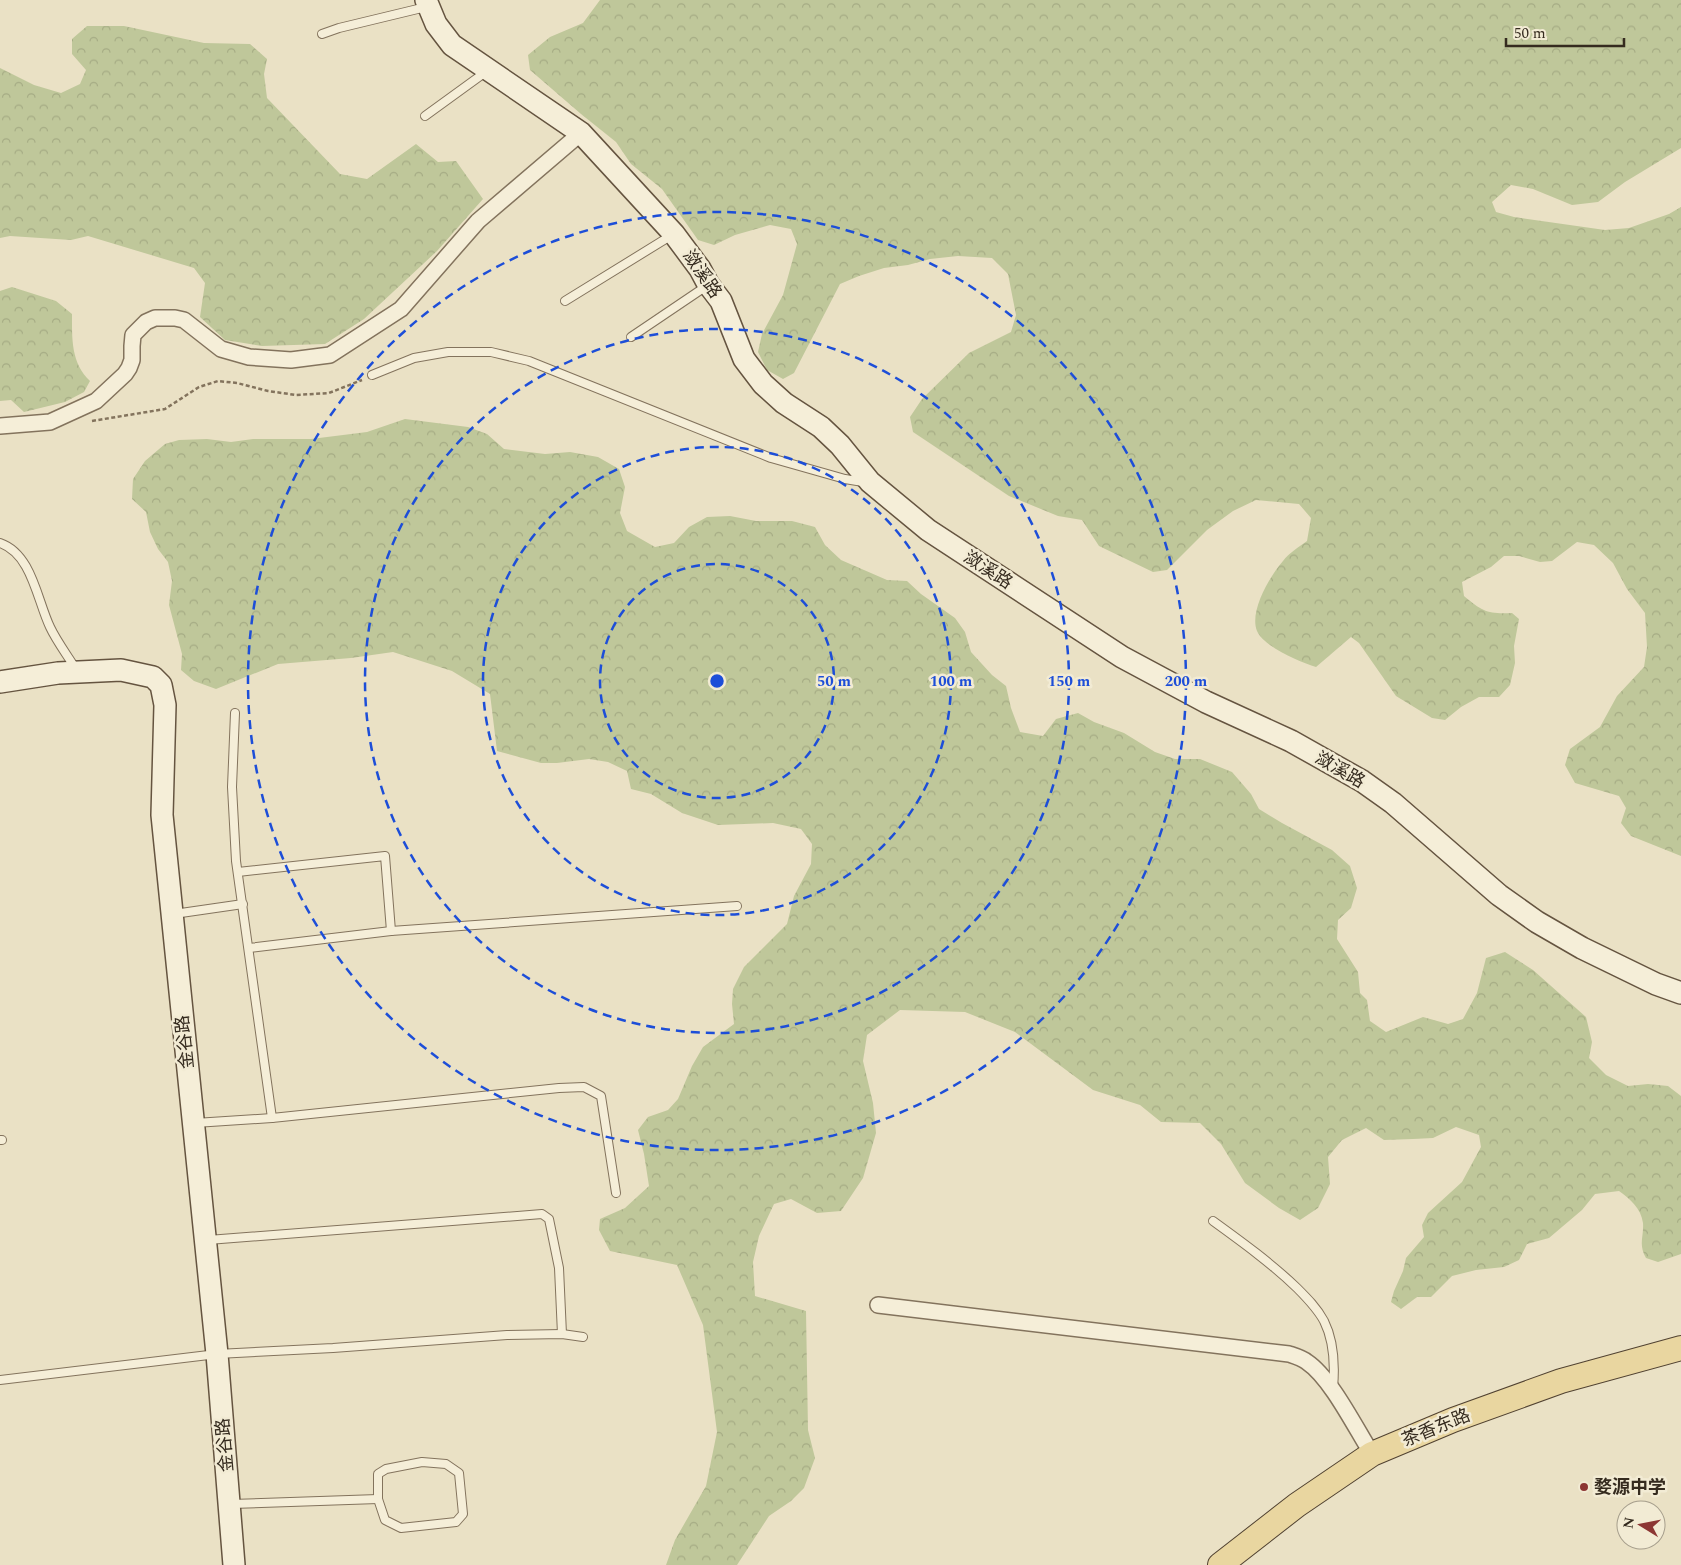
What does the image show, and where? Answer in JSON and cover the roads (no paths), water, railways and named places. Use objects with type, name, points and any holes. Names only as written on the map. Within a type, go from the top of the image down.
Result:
[{"type":"main road","name":"茶香东路","points":[[1220,1564],[1312,1495],[1372,1454],[1453,1420],[1561,1380],[1681,1348]]},
{"type":"street","name":"潋溪路","points":[[427,3],[436,24],[452,45],[581,133],[674,234],[700,269],[708,284],[721,301],[744,359],[763,384],[784,403],[822,427],[840,445],[870,482],[928,530],[1122,656],[1206,702],[1291,742],[1362,781],[1392,803],[1499,895],[1537,922],[1582,948],[1656,984],[1681,993]]},
{"type":"street","points":[[0,426],[50,422],[96,402],[125,374],[132,360],[133,335],[146,322],[156,318],[184,320],[222,349],[249,357],[290,360],[330,355],[401,309],[478,221],[581,133]]},
{"type":"street","name":"金谷路","points":[[0,682],[58,673],[121,670],[153,677],[161,685],[165,705],[162,814],[217,1354],[234,1565]]},
{"type":"street","points":[[878,1305],[1289,1354],[1306,1362],[1321,1374],[1333,1390],[1372,1454]]},
{"type":"lane","points":[[322,34],[427,3]]},
{"type":"lane","points":[[425,116],[489,70]]},
{"type":"lane","points":[[565,301],[674,234]]},
{"type":"lane","points":[[631,337],[708,284]]},
{"type":"lane","points":[[372,376],[414,358],[448,352],[490,352],[529,360],[771,458],[845,479],[870,482]]},
{"type":"lane","points":[[0,543],[16,552],[25,564],[50,628],[78,672]]},
{"type":"lane","points":[[235,713],[232,786],[238,872],[272,1118]]},
{"type":"lane","points":[[238,872],[384,856],[391,931]]},
{"type":"lane","points":[[172,915],[243,904]]},
{"type":"lane","points":[[249,948],[391,931],[736,906]]},
{"type":"lane","points":[[194,1123],[272,1118],[584,1087],[601,1096],[616,1193]]},
{"type":"lane","points":[[206,1240],[542,1214],[549,1219],[559,1268],[562,1334]]},
{"type":"lane","points":[[1213,1221],[1285,1277],[1313,1305],[1324,1322],[1332,1346],[1335,1371],[1333,1390]]},
{"type":"lane","points":[[0,1380],[217,1354],[333,1348],[507,1335],[562,1334],[583,1337]]},
{"type":"lane","points":[[422,1462],[446,1464],[459,1473],[463,1514],[456,1522],[401,1528],[385,1520],[378,1499],[378,1474],[386,1469],[422,1462]]},
{"type":"lane","points":[[229,1504],[378,1499]]},
{"type":"place","name":"婺源中学","points":[[1584,1487]]}]
